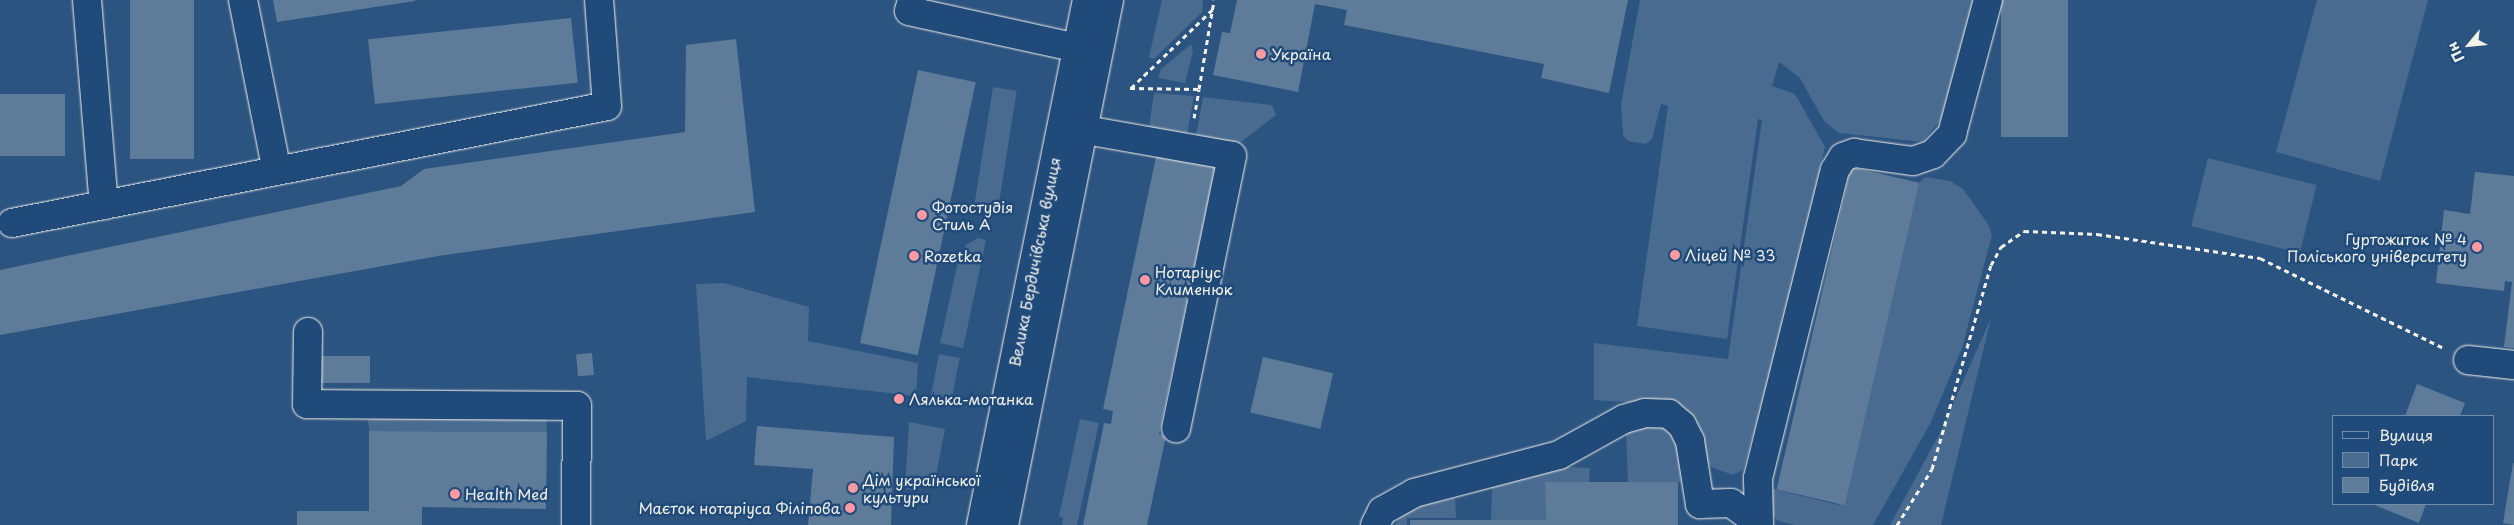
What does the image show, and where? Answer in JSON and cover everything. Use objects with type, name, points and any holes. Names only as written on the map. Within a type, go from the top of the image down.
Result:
[{"type":"main road","points":[[87,0],[104,205]]},
{"type":"main road","points":[[243,0],[277,171]]},
{"type":"main road","points":[[12,223],[608,106],[599,0]]},
{"type":"main road","points":[[912,0],[909,11],[1077,48]]},
{"type":"main road","name":"Велика Бердичівська вулиця","points":[[981,525],[1087,0]]},
{"type":"main road","name":"Велика Бердичівська вулиця","points":[[1004,525],[1085,130],[1109,0]]},
{"type":"main road","points":[[1758,523],[1758,478],[1835,170],[1843,157],[1854,153],[1913,160],[1933,154],[1952,134],[1988,0]]},
{"type":"main road","points":[[1085,130],[1232,156],[1176,428]]},
{"type":"main road","points":[[308,332],[307,404],[584,400],[576,525]]},
{"type":"main road","points":[[2468,360],[2514,365]]},
{"type":"main road","points":[[1375,525],[1382,511],[1414,493],[1559,455],[1624,419],[1646,413],[1669,414],[1682,425],[1690,441],[1700,514],[1731,503],[1758,523]]},
{"type":"path","points":[[1196,106],[1214,0]]},
{"type":"path","points":[[1199,89],[1130,88],[1213,8]]},
{"type":"path","points":[[1897,525],[1932,469],[1991,265],[2001,247],[2024,231],[2097,234],[2260,258],[2468,360]]},
{"type":"green space","points":[[1162,0],[1202,0],[1202,12],[1154,59],[1149,57]]},
{"type":"green space","points":[[1640,0],[1977,0],[1942,118],[1923,142],[1839,133],[1824,121],[1800,78],[1779,62],[1772,86],[1795,94],[1825,147],[1770,378],[1743,470],[1733,475],[1711,467],[1660,404],[1594,400],[1594,343],[1728,359],[1762,120],[1758,119],[1727,339],[1637,326],[1668,106],[1661,104],[1652,139],[1646,144],[1628,141],[1623,135],[1621,104]]},
{"type":"green space","points":[[2317,0],[2428,0],[2380,181],[2276,152]]},
{"type":"green space","points":[[1191,44],[1193,51],[1185,83],[1158,78],[1161,69]]},
{"type":"green space","points":[[993,87],[1017,91],[998,211],[974,207]]},
{"type":"green space","points":[[1154,93],[1194,96],[1186,140],[1153,134],[1149,127]]},
{"type":"green space","points":[[1203,97],[1272,105],[1276,115],[1232,149],[1195,142]]},
{"type":"green space","points":[[2208,158],[2317,185],[2300,253],[2191,226]]},
{"type":"green space","points":[[1925,177],[1950,181],[1963,189],[1988,224],[1992,235],[1962,348],[1930,424],[1873,525],[1795,525],[1778,521],[1770,511],[1773,489],[1839,505],[1919,183]]},
{"type":"green space","points":[[978,238],[986,240],[963,348],[940,343],[959,257],[966,245]]},
{"type":"green space","points":[[724,283],[809,307],[808,341],[918,363],[916,396],[747,377],[746,421],[706,441],[696,284]]},
{"type":"green space","points":[[1991,318],[1941,525],[1890,525],[1942,429]]},
{"type":"green space","points":[[939,354],[960,358],[950,408],[929,404]]},
{"type":"green space","points":[[385,415],[546,416],[547,432],[369,431],[368,420]]},
{"type":"green space","points":[[1080,419],[1099,423],[1077,525],[1062,525],[1063,518],[1059,516]]},
{"type":"green space","points":[[909,422],[945,429],[935,480],[917,478],[917,490],[905,489]]},
{"type":"green space","points":[[1672,426],[1686,482],[1628,482],[1626,432],[1629,427]]},
{"type":"green space","points":[[1564,467],[1590,468],[1589,482],[1546,520],[1491,520],[1492,486]]},
{"type":"green space","points":[[1455,498],[1456,518],[1407,518],[1407,525],[1395,525],[1402,513],[1411,508]]},
{"type":"building","points":[[130,0],[194,0],[194,159],[130,159]]},
{"type":"building","points":[[273,0],[415,0],[415,1],[277,22]]},
{"type":"building","points":[[1237,0],[1628,0],[1609,93],[1541,78],[1544,64],[1344,25],[1347,10],[1315,4],[1298,92],[1213,75],[1222,32],[1230,33]]},
{"type":"building","points":[[2001,0],[2068,0],[2068,137],[2001,137]]},
{"type":"building","points":[[571,18],[578,83],[375,104],[368,39]]},
{"type":"building","points":[[736,39],[755,212],[438,256],[0,335],[0,270],[401,186],[424,169],[685,132],[686,45]]},
{"type":"building","points":[[918,70],[976,82],[918,355],[860,343]]},
{"type":"building","points":[[0,94],[65,94],[65,156],[0,156]]},
{"type":"building","points":[[1157,152],[1216,164],[1159,434],[1166,436],[1147,525],[1083,525],[1104,423],[1111,424],[1113,411],[1103,409]]},
{"type":"building","points":[[1851,167],[1919,183],[1845,505],[1777,490]]},
{"type":"building","name":"Гуртожиток № 4 Поліського університету","points":[[2475,172],[2514,176],[2514,348],[2504,347],[2512,282],[2505,281],[2504,291],[2436,283],[2444,210],[2470,214]]},
{"type":"building","points":[[592,353],[594,375],[578,376],[576,354]]},
{"type":"building","points":[[319,356],[370,356],[370,383],[319,383]]},
{"type":"building","points":[[1263,357],[1333,373],[1320,429],[1250,413]]},
{"type":"building","points":[[2417,384],[2465,403],[2460,415],[2405,415]]},
{"type":"building","name":"Дім української культури","points":[[757,426],[894,437],[891,525],[808,525],[813,469],[754,465]]},
{"type":"building","points":[[369,431],[547,432],[546,509],[422,507],[422,525],[297,525],[297,511],[369,511]]},
{"type":"building","points":[[2514,463],[2514,525],[2503,523]]},
{"type":"building","points":[[1545,482],[1678,482],[1678,525],[1410,525],[1410,520],[1546,520]]},
{"type":"building","points":[[2374,505],[2426,505],[2419,523]]},
{"type":"place","name":"Україна","points":[[1261,54]]},
{"type":"place","name":"Фотостудія Стиль А","points":[[922,215]]},
{"type":"place","name":"Гуртожиток № 4 Поліського університету","points":[[2477,247]]},
{"type":"place","name":"Ліцей № 33","points":[[1675,255]]},
{"type":"place","name":"Rozetka","points":[[914,256]]},
{"type":"place","name":"Нотаріус Клименюк","points":[[1145,280]]},
{"type":"place","name":"Лялька-мотанка","points":[[899,399]]},
{"type":"place","name":"Дім української культури","points":[[853,488]]},
{"type":"place","name":"Health Med","points":[[455,494]]},
{"type":"place","name":"Маєток нотаріуса Філіпова","points":[[850,508]]}]
